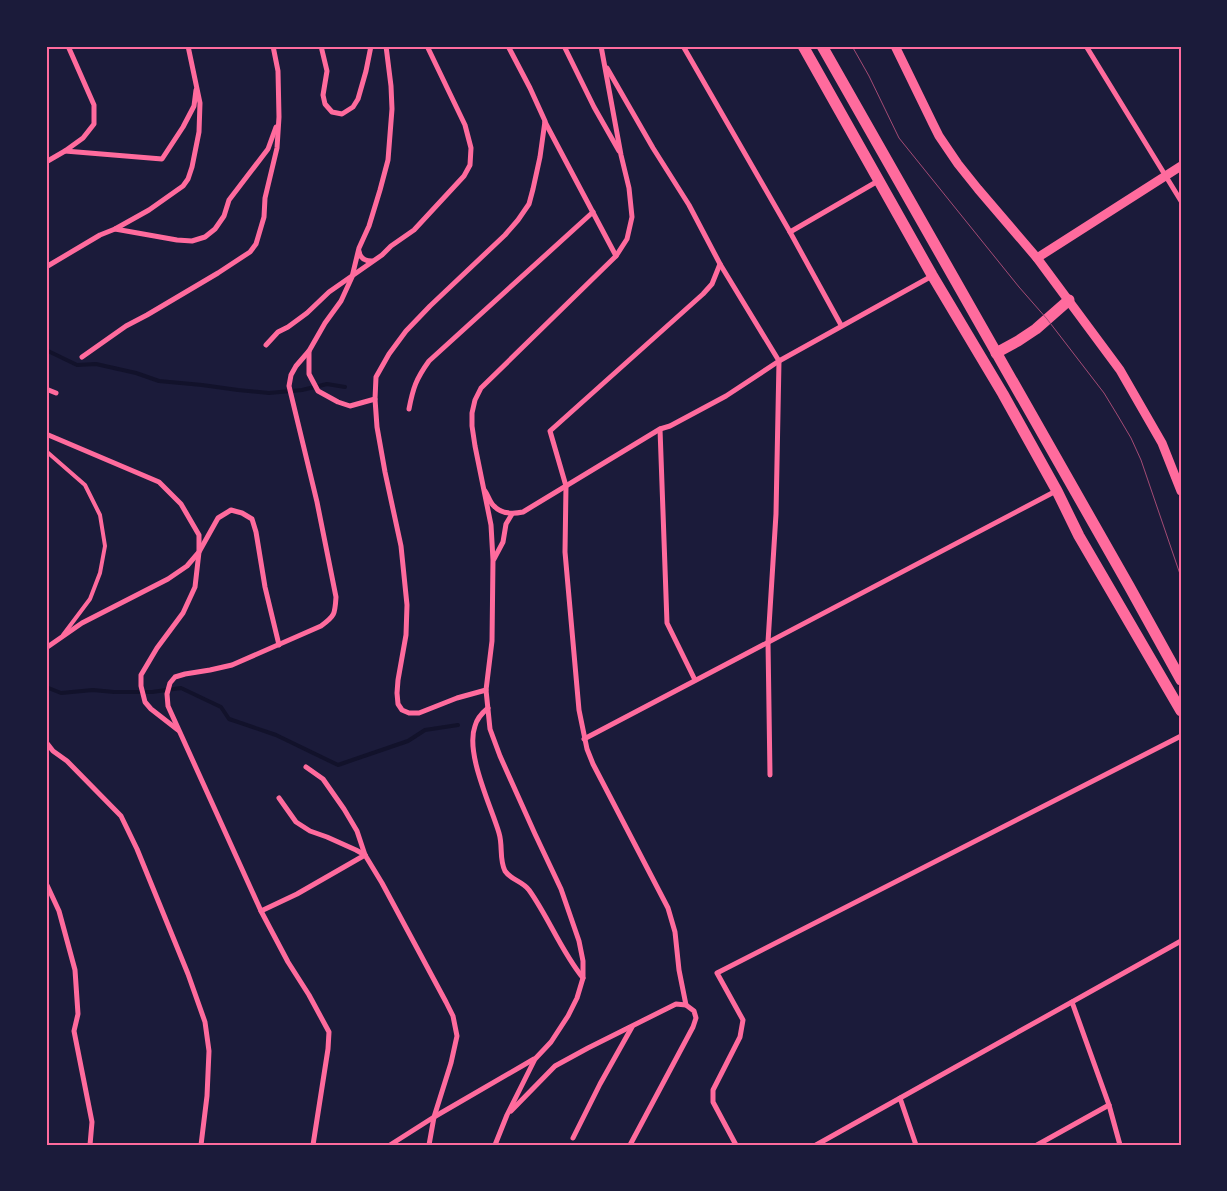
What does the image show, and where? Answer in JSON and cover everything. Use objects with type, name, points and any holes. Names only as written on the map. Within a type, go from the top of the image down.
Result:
[{"type":"highway","points":[[803,46],[932,275],[1003,394],[1057,491],[1079,536],[1181,711]]},
{"type":"highway","points":[[822,46],[1181,680]]},
{"type":"highway","points":[[996,353],[1036,330],[1069,300]]},
{"type":"street","points":[[46,162],[83,138],[94,124],[94,105],[68,46]]},
{"type":"street","points":[[46,266],[149,210],[183,186],[188,179],[199,132],[200,103],[188,46]]},
{"type":"street","points":[[82,357],[126,326],[218,273],[250,252],[256,244],[264,217],[265,198],[277,148],[279,117],[278,71],[273,46]]},
{"type":"street","points":[[321,46],[327,71],[323,95],[325,104],[332,112],[342,114],[353,108],[358,98],[371,46]]},
{"type":"street","points":[[313,1145],[330,1032],[288,962],[261,911],[168,706],[167,694],[170,683],[175,677],[232,665],[321,626],[331,618],[335,610],[336,597],[317,502],[290,386],[291,375],[296,366],[309,351],[352,277],[359,248],[369,226],[388,160],[392,109],[386,46]]},
{"type":"street","points":[[266,345],[278,332],[307,313],[329,292],[414,230],[464,176],[470,164],[471,148],[465,125],[426,46]]},
{"type":"street","points":[[508,46],[545,122],[616,256]]},
{"type":"street","points":[[564,46],[594,107],[621,155]]},
{"type":"street","points":[[495,1145],[507,1115],[535,1059],[551,1042],[577,998],[583,978],[583,961],[579,941],[561,889],[500,756],[490,729],[486,690],[492,641],[493,560],[490,525],[472,426],[472,413],[475,400],[481,388],[616,256],[627,239],[632,217],[629,188],[601,46]]},
{"type":"street","points":[[683,46],[790,232],[841,326]]},
{"type":"street","points":[[895,46],[939,136],[958,164],[1037,258],[1120,370],[1162,443],[1181,492]]},
{"type":"street","points":[[1086,46],[1181,201]]},
{"type":"street","points":[[605,63],[653,148],[689,205],[720,264],[779,361],[776,514],[768,642],[770,774]]},
{"type":"street","points":[[65,151],[162,159],[194,106],[196,84]]},
{"type":"street","points":[[115,229],[177,240],[192,241],[205,237],[215,229],[224,216],[229,200],[268,149],[279,117]]},
{"type":"street","points":[[486,690],[457,698],[419,714],[409,714],[402,710],[398,704],[398,680],[406,635],[407,605],[401,546],[385,472],[378,427],[375,399],[376,377],[389,354],[406,331],[505,235],[529,204],[545,122]]},
{"type":"street","points":[[1037,258],[1181,166]]},
{"type":"street","points":[[790,232],[879,181]]},
{"type":"street","points":[[409,409],[415,382],[429,361],[593,212]]},
{"type":"street","points":[[359,248],[361,258],[373,261]]},
{"type":"street","points":[[686,1005],[679,970],[675,932],[668,908],[592,764],[584,739],[579,710],[565,552],[566,486],[550,431],[703,294],[712,284],[720,264]]},
{"type":"street","points":[[482,486],[494,506],[503,512],[512,514],[523,512],[660,429],[670,426],[726,396],[779,361],[932,275]]},
{"type":"street","points":[[309,351],[309,374],[318,391],[350,406],[375,399]]},
{"type":"street","points":[[46,389],[56,393]]},
{"type":"street","points":[[660,429],[667,623],[695,680]]},
{"type":"street","points":[[46,434],[160,482],[181,504],[199,535],[195,587],[183,613],[140,675],[145,702],[151,710],[181,732]]},
{"type":"street","points":[[584,739],[1057,491]]},
{"type":"street","points":[[46,648],[90,618],[168,579],[187,566],[199,552],[218,518],[231,510],[242,513],[252,519],[265,587],[279,645]]},
{"type":"street","points":[[493,560],[503,542],[506,524],[512,514]]},
{"type":"street","points":[[488,708],[480,715],[474,727],[472,740],[475,758],[488,803],[500,834],[501,859],[505,871],[511,878],[527,887],[572,964],[583,978]]},
{"type":"street","points":[[736,1145],[713,1102],[713,1090],[740,1037],[743,1020],[717,973],[1181,736]]},
{"type":"street","points":[[46,742],[121,816],[138,849],[188,974],[205,1022],[209,1051],[207,1096],[201,1145]]},
{"type":"street","points":[[306,766],[323,779],[344,808],[357,831],[365,855],[453,1016],[457,1036],[451,1063],[434,1117],[429,1145]]},
{"type":"street","points":[[279,798],[296,822],[310,831],[365,855]]},
{"type":"street","points":[[261,911],[297,894],[365,855]]},
{"type":"street","points":[[46,883],[59,911],[75,970],[78,1014],[74,1031],[92,1122],[90,1145]]},
{"type":"street","points":[[816,1145],[1181,940]]},
{"type":"street","points":[[1072,1002],[1109,1105],[1120,1145]]},
{"type":"street","points":[[507,1115],[555,1066],[676,1004],[686,1005],[694,1011],[696,1018],[693,1027],[630,1145]]},
{"type":"street","points":[[573,1138],[632,1026]]},
{"type":"street","points":[[390,1145],[434,1117],[535,1059]]},
{"type":"street","points":[[900,1098],[916,1145]]},
{"type":"street","points":[[1037,1145],[1109,1105]]},
{"type":"lane","points":[[46,451],[85,485],[100,515],[105,546],[100,573],[90,599],[63,635]]},
{"type":"waterway","points":[[46,350],[77,365],[96,364],[136,373],[159,381],[269,393],[302,390],[327,384],[345,387]]},
{"type":"waterway","points":[[46,687],[61,693],[93,690],[152,692],[181,688],[221,707],[229,719],[276,735],[338,765],[408,741],[425,730],[458,725]]},
{"type":"tram line","points":[[852,46],[899,138],[1047,319],[1104,393],[1131,438],[1141,460],[1181,577]]}]
